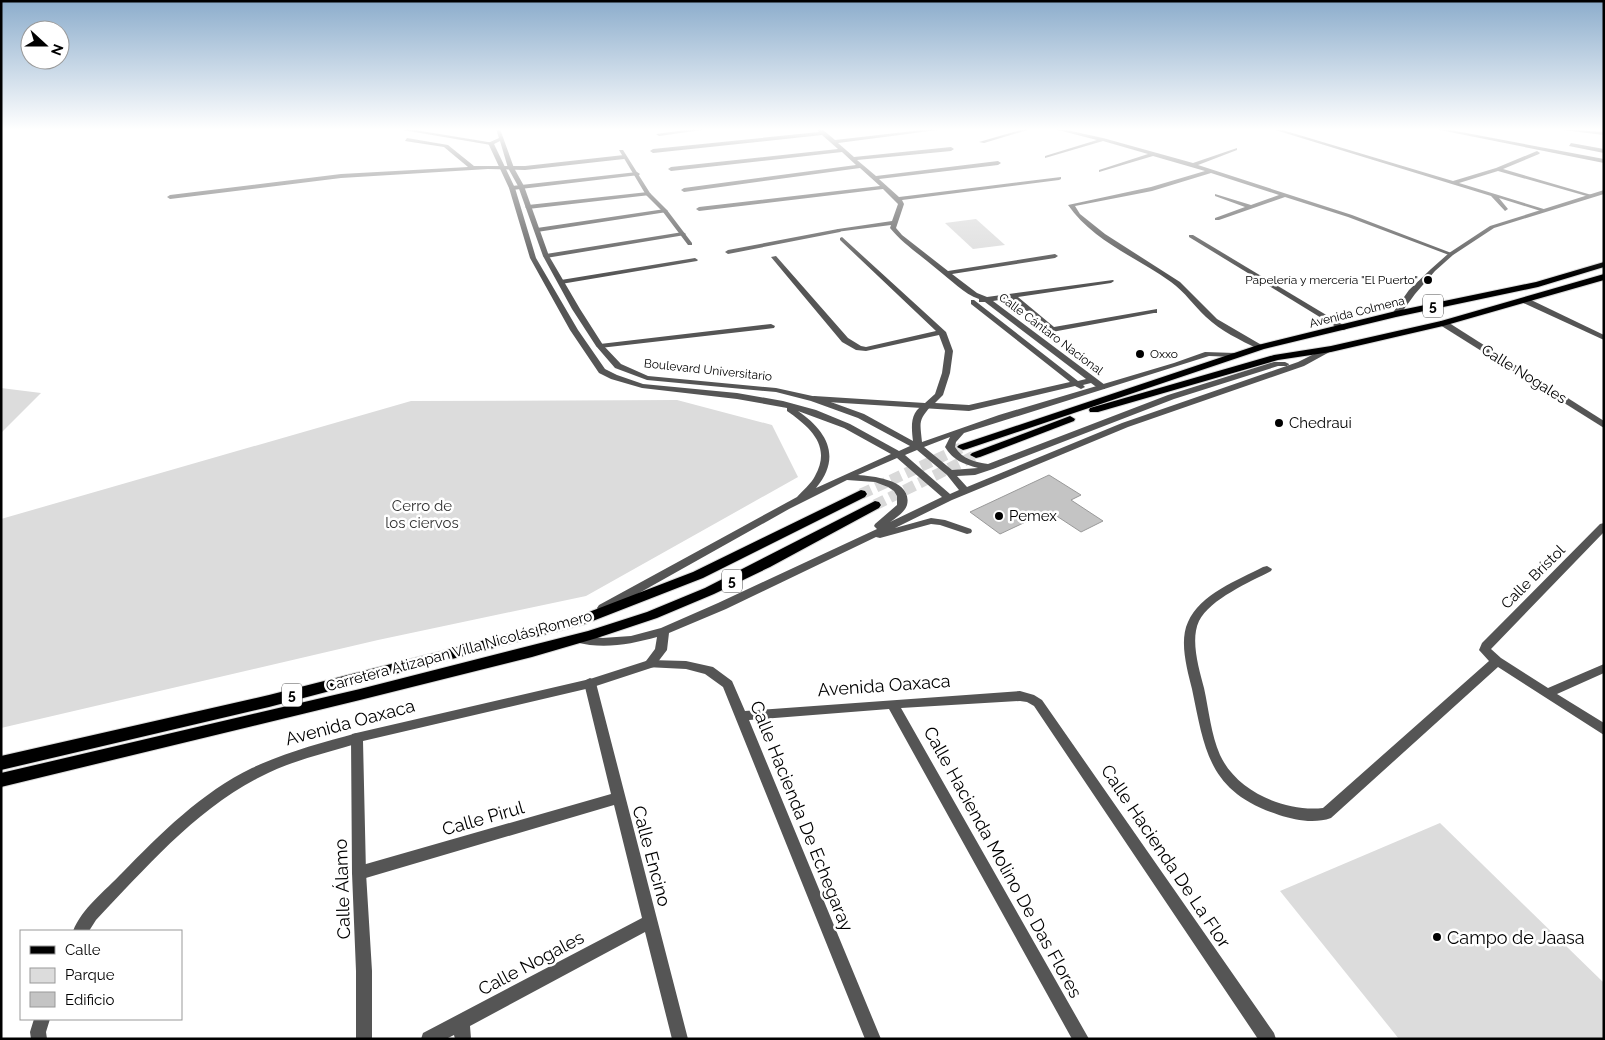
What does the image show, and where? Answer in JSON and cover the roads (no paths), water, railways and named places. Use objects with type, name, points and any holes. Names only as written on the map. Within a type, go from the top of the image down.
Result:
[{"type":"main road","name":"Avenida Colmena","points":[[1262,348],[1396,314],[1538,284],[1604,264]]},
{"type":"main road","name":"5","points":[[1443,323],[1557,292],[1604,277]]},
{"type":"main road","name":"Avenida Colmena","points":[[976,455],[1080,415],[1277,357],[1331,349],[1443,323]]},
{"type":"main road","name":"5","points":[[963,447],[1234,355],[1262,348]]},
{"type":"main road","name":"Carretera Atizapan Villa Nicolás Romero","points":[[1,763],[269,700],[580,620],[698,575],[861,494]]},
{"type":"main road","name":"Carretera Atizapan Villa Nicolás Romero","points":[[1,780],[268,718],[580,639],[651,616],[711,592],[781,557],[876,505]]},
{"type":"street","points":[[170,197],[329,178]]},
{"type":"street","name":"Boulevard Universitario","points":[[507,178],[512,188],[534,258],[574,330],[602,371],[614,378],[642,386],[737,396],[813,412],[847,426],[898,454],[949,498]]},
{"type":"street","name":"Boulevard Universitario","points":[[516,178],[546,256],[600,346],[618,366],[647,378],[776,390],[814,399],[861,416],[918,446],[950,473],[965,491]]},
{"type":"street","points":[[512,188],[603,178]]},
{"type":"street","points":[[639,178],[648,194],[666,211],[690,244]]},
{"type":"street","points":[[684,190],[776,178]]},
{"type":"street","points":[[875,178],[901,204],[893,228],[974,299]]},
{"type":"street","points":[[898,199],[1059,178]]},
{"type":"street","points":[[1188,178],[1152,188],[1071,205],[1078,215],[1109,239],[1175,281],[1209,316],[1230,331],[1262,348]]},
{"type":"street","points":[[1230,178],[1350,216],[1451,254]]},
{"type":"street","points":[[1434,178],[1544,210]]},
{"type":"street","points":[[1452,183],[1470,178]]},
{"type":"street","points":[[1528,178],[1592,196]]},
{"type":"street","points":[[699,209],[885,187]]},
{"type":"street","points":[[1396,314],[1412,292],[1451,254],[1492,227],[1604,192]]},
{"type":"street","points":[[528,208],[648,194]]},
{"type":"street","points":[[1217,195],[1251,207]]},
{"type":"street","points":[[1217,219],[1285,195]]},
{"type":"street","points":[[1494,196],[1505,209]]},
{"type":"street","points":[[537,230],[666,211]]},
{"type":"street","points":[[728,252],[838,231],[894,223]]},
{"type":"street","points":[[546,256],[682,234]]},
{"type":"street","points":[[1191,236],[1344,328]]},
{"type":"street","points":[[842,239],[942,332],[949,351],[946,373],[939,396],[920,410],[915,419],[918,446]]},
{"type":"street","points":[[944,273],[1054,256]]},
{"type":"street","points":[[561,282],[693,257],[701,268]]},
{"type":"street","points":[[774,258],[845,340],[859,348],[878,347],[942,332]]},
{"type":"street","points":[[986,300],[1111,280]]},
{"type":"street","points":[[1012,296],[1052,330],[1154,311]]},
{"type":"street","name":"Calle Cántaro Nacional","points":[[974,299],[986,300],[1102,387]]},
{"type":"street","name":"Calle Cántaro Nacional","points":[[974,299],[1087,391]]},
{"type":"street","points":[[1524,300],[1604,338]]},
{"type":"street","name":"Calle Nogales","points":[[1443,323],[1604,425]]},
{"type":"street","points":[[600,346],[771,326]]},
{"type":"street","points":[[580,639],[602,642],[631,640],[664,631],[722,606],[965,491],[1125,425],[1301,364],[1331,349]]},
{"type":"street","points":[[580,620],[798,502],[898,454],[972,426],[1208,354],[1234,355]]},
{"type":"street","points":[[950,473],[975,472],[991,467],[1172,397],[1277,364],[1301,364]]},
{"type":"street","points":[[814,399],[927,406],[980,406],[1092,380]]},
{"type":"street","points":[[782,404],[812,426],[822,440],[827,456],[819,477],[798,502]]},
{"type":"street","points":[[972,426],[957,435],[952,441],[950,447],[953,454],[961,460],[991,467],[1018,470]]},
{"type":"street","points":[[846,478],[865,478],[889,482],[895,486],[903,499],[898,511],[864,538]]},
{"type":"street","points":[[864,538],[931,521],[941,522],[967,532]]},
{"type":"street","name":"Calle Brístol","points":[[1497,661],[1485,650],[1486,646],[1604,526]]},
{"type":"street","points":[[1266,569],[1230,589],[1203,608],[1193,622],[1191,659],[1213,754],[1226,776],[1249,795],[1274,807],[1304,815],[1326,814],[1497,661],[1604,730]]},
{"type":"street","points":[[650,664],[661,650],[664,631]]},
{"type":"street","name":"Avenida Oaxaca","points":[[82,930],[91,915],[176,828],[229,788],[283,760],[357,738],[590,683],[650,664]]},
{"type":"street","name":"Calle Hacienda De Echegaray","points":[[650,664],[686,665],[709,670],[728,684],[873,1039]]},
{"type":"street","points":[[1548,693],[1604,668]]},
{"type":"street","name":"Calle Encino","points":[[590,683],[680,1039]]},
{"type":"street","name":"Avenida Oaxaca","points":[[741,716],[1020,696],[1030,698]]},
{"type":"street","name":"Calle Hacienda De La Flor","points":[[1030,698],[1038,703],[1268,1039]]},
{"type":"street","name":"Calle Hacienda Molino De Das Flores","points":[[892,704],[1081,1039]]},
{"type":"street","name":"Calle Álamo","points":[[357,738],[359,873],[364,971],[364,1039]]},
{"type":"street","name":"Calle Pirul","points":[[359,873],[618,798]]},
{"type":"street","name":"Calle Nogales","points":[[430,1039],[650,922]]},
{"type":"street","points":[[39,1039],[38,1032],[42,1020]]},
{"type":"street","points":[[461,1022],[463,1039]]},
{"type":"tunnel","points":[[861,494],[963,447]]},
{"type":"tunnel","points":[[875,505],[976,455]]},
{"type":"place","name":"Papelería y mercería \"El Puerto\"","points":[[1428,280]]},
{"type":"place","name":"Oxxo","points":[[1140,354]]},
{"type":"place","name":"Chedraui","points":[[1279,423]]},
{"type":"place","name":"Pemex","points":[[999,516]]},
{"type":"place","name":"Campo de Jaasa","points":[[1437,937]]},
{"type":"park label","name":"Cerro de los ciervos","points":[[422,514]]}]
